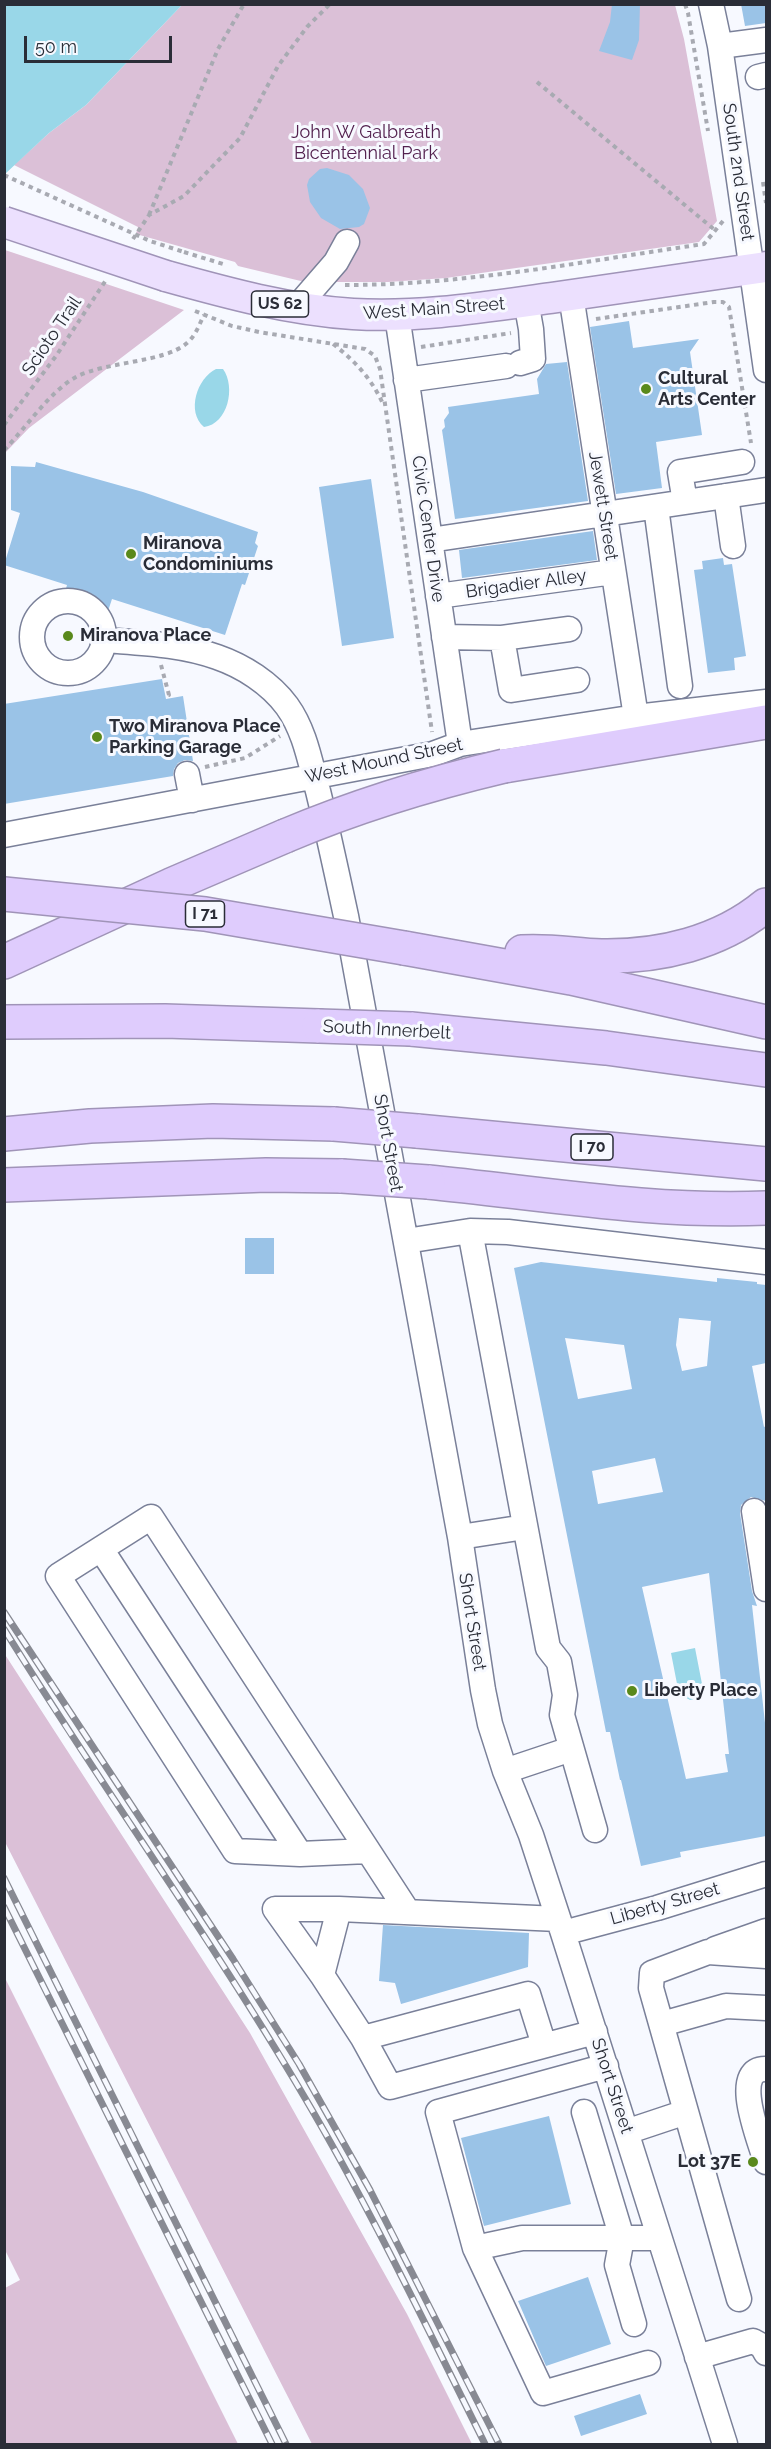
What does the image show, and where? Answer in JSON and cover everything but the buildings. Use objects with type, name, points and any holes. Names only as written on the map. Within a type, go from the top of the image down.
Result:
[{"type":"highway","points":[[4,962],[171,885],[339,813],[391,795],[504,766],[766,722]]},
{"type":"highway","name":"I 71","points":[[4,894],[205,914],[571,978],[766,1022]]},
{"type":"highway","points":[[466,958],[535,951],[600,956],[660,953],[689,946],[713,936],[752,917],[766,905]]},
{"type":"highway","name":"South Innerbelt","points":[[4,1022],[165,1021],[411,1029],[606,1048],[766,1070]]},
{"type":"highway","name":"I 70","points":[[4,1134],[90,1126],[213,1121],[334,1124],[766,1164]]},
{"type":"highway","points":[[4,1185],[254,1176],[342,1176],[428,1182],[671,1207],[722,1210],[766,1208]]},
{"type":"main road","name":"West Main Street","points":[[4,222],[166,276],[260,301],[352,314],[397,315],[463,310],[529,315],[574,308],[759,268]]},
{"type":"street","points":[[711,4],[720,46],[766,40]]},
{"type":"street","name":"South 2nd Street","points":[[720,46],[759,268],[766,370]]},
{"type":"street","points":[[297,307],[336,262],[347,242]]},
{"type":"street","name":"Jewett Street","points":[[574,308],[636,717]]},
{"type":"street","name":"Civic Center Drive","points":[[397,315],[459,744]]},
{"type":"street","points":[[406,380],[533,359],[529,315]]},
{"type":"street","points":[[685,502],[680,471],[747,453]]},
{"type":"street","points":[[430,540],[766,490]]},
{"type":"street","points":[[726,496],[733,546]]},
{"type":"street","points":[[656,507],[680,686]]},
{"type":"street","name":"Brigadier Alley","points":[[438,596],[613,572]]},
{"type":"street","points":[[446,647],[569,628]]},
{"type":"street","points":[[502,638],[511,690],[577,680]]},
{"type":"street","points":[[104,640],[188,648],[218,657],[246,670],[269,687],[286,705],[297,723],[314,775]]},
{"type":"street","name":"West Mound Street","points":[[4,835],[433,754],[459,744],[636,717],[766,702]]},
{"type":"street","points":[[192,771],[192,800]]},
{"type":"street","name":"Short Street","points":[[314,775],[346,916],[459,1538],[490,1724],[505,1771],[531,1835],[561,1926],[725,2445]]},
{"type":"street","points":[[406,1241],[470,1231],[508,1232],[766,1262]]},
{"type":"street","points":[[470,1231],[548,1648],[559,1662],[565,1695],[562,1715],[595,1830]]},
{"type":"street","points":[[754,1511],[766,1589]]},
{"type":"street","points":[[368,1851],[300,1854],[235,1851],[58,1576],[151,1517],[408,1912]]},
{"type":"street","points":[[459,1538],[525,1527]]},
{"type":"street","points":[[101,1549],[300,1854]]},
{"type":"street","points":[[505,1771],[572,1749]]},
{"type":"street","name":"Liberty Street","points":[[322,1975],[275,1909],[408,1912],[561,1926],[657,1908],[766,1874]]},
{"type":"street","points":[[339,1909],[322,1975],[363,2038],[390,2087],[595,2032]]},
{"type":"street","points":[[739,2299],[651,1988],[652,1973],[766,1931]]},
{"type":"street","points":[[708,1952],[766,1956]]},
{"type":"street","points":[[363,2038],[528,1994],[544,2045]]},
{"type":"street","points":[[662,2024],[726,2006],[766,2008]]},
{"type":"street","points":[[606,2066],[438,2112],[475,2248],[543,2393],[648,2363]]},
{"type":"street","points":[[766,2069],[760,2069],[752,2074],[747,2090],[766,2162]]},
{"type":"street","points":[[584,2112],[622,2238],[617,2265],[633,2325]]},
{"type":"street","points":[[626,2132],[686,2112]]},
{"type":"street","points":[[475,2248],[522,2238],[659,2238]]},
{"type":"street","points":[[697,2356],[753,2341],[762,2346],[766,2353]]},
{"type":"path","points":[[130,244],[149,215],[177,153],[218,49],[244,4]]},
{"type":"path","points":[[149,215],[184,196],[240,138],[278,66],[307,27],[330,4]]},
{"type":"path","points":[[684,4],[688,13],[710,140]]},
{"type":"path","points":[[537,82],[716,231]]},
{"type":"path","points":[[4,175],[150,242],[228,265]]},
{"type":"path","points":[[763,180],[766,203]]},
{"type":"path","points":[[319,283],[391,285],[459,280],[705,244],[723,220]]},
{"type":"path","name":"Scioto Trail","points":[[4,425],[56,356],[111,272]]},
{"type":"path","points":[[574,308],[723,302],[729,307],[732,315],[747,453]]},
{"type":"path","points":[[185,308],[232,326],[365,349],[375,356],[380,369],[433,730],[431,736]]},
{"type":"path","points":[[4,450],[53,396],[75,378],[97,369],[166,354],[186,344],[195,334],[204,315]]},
{"type":"path","points":[[402,350],[529,315]]},
{"type":"path","points":[[332,343],[349,357],[376,388],[386,410]]},
{"type":"path","points":[[160,644],[159,659],[169,695],[165,695]]},
{"type":"path","points":[[192,771],[244,758],[274,741],[297,723]]},
{"type":"green space","name":"John W Galbreath Bicentennial Park","points":[[182,5],[675,5],[684,39],[717,221],[699,242],[446,278],[388,282],[305,282],[238,266],[235,262],[136,234],[138,227],[14,165],[49,133],[86,105]]},
{"type":"green space","points":[[5,250],[184,310],[29,428],[5,453]]},
{"type":"green space","points":[[4,1653],[250,2033],[407,2314],[472,2444],[312,2444],[5,1842]]},
{"type":"green space","points":[[5,1978],[238,2444],[5,2444],[5,2288],[20,2280],[5,2250]]},
{"type":"water","points":[[5,4],[182,5],[86,105],[49,133],[5,174]]},
{"type":"water","points":[[216,369],[223,369],[227,377],[229,394],[227,404],[219,419],[204,427],[196,413],[196,396],[199,387],[209,373]]},
{"type":"water","points":[[695,1648],[703,1689],[698,1698],[690,1700],[679,1694],[671,1653]]},
{"type":"railway","points":[[4,1612],[233,1959],[299,2064],[370,2190],[499,2444]]},
{"type":"railway","points":[[4,1629],[232,1979],[305,2098],[376,2226],[485,2444]]},
{"type":"railway","points":[[4,1878],[286,2444]]},
{"type":"railway","points":[[4,1907],[272,2444]]},
{"type":"place","name":"Cultural Arts Center","points":[[646,389]]},
{"type":"place","name":"Miranova Condominiums","points":[[131,554]]},
{"type":"place","name":"Miranova Place","points":[[68,636]]},
{"type":"place","name":"Two Miranova Place Parking Garage","points":[[97,737]]},
{"type":"place","name":"Liberty Place","points":[[632,1691]]},
{"type":"place","name":"Lot 37E","points":[[753,2162]]}]
